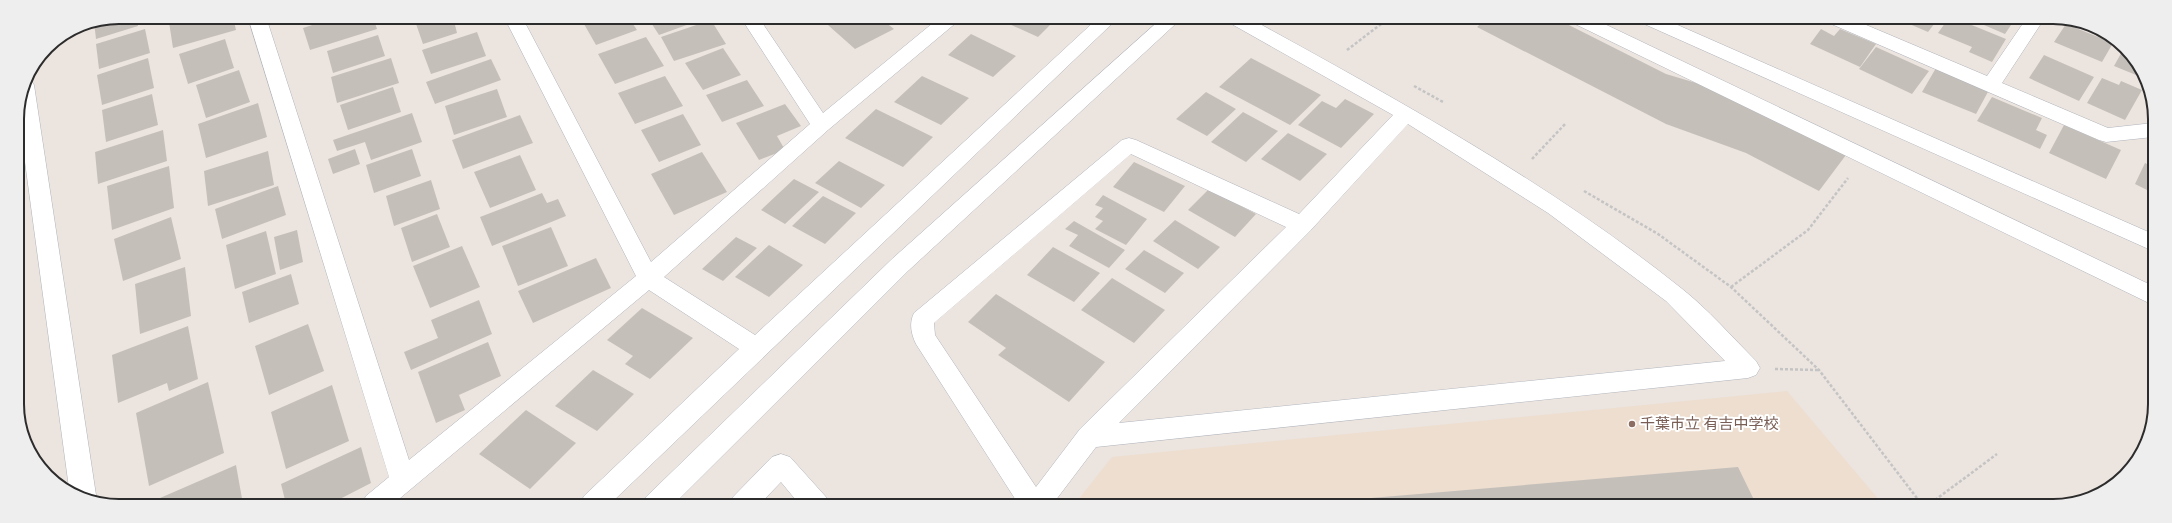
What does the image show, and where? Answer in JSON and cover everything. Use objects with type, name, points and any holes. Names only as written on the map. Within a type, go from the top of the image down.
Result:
[{"type":"street","points":[[260,24],[403,480]]},
{"type":"street","points":[[517,24],[648,278],[756,348]]},
{"type":"street","points":[[754,24],[821,125]]},
{"type":"street","points":[[381,499],[648,278],[821,125],[943,24]]},
{"type":"street","points":[[598,499],[756,348],[1103,24]]},
{"type":"street","points":[[660,499],[900,265],[1166,24]]},
{"type":"street","points":[[1246,24],[1406,114],[1555,207],[1674,295],[1748,368]]},
{"type":"street","points":[[1592,24],[2148,294]]},
{"type":"street","points":[[1660,24],[2148,241]]},
{"type":"street","points":[[1848,24],[2106,135],[2148,131]]},
{"type":"street","points":[[1991,85],[2032,24]]},
{"type":"street","points":[[26,100],[82,491]]},
{"type":"street","points":[[1042,499],[1089,437],[1302,225],[1406,114]]},
{"type":"street","points":[[1029,499],[924,337],[922,320],[1129,145],[1302,225]]},
{"type":"street","points":[[1089,437],[1748,368]]},
{"type":"street","points":[[748,499],[781,465],[812,499]]},
{"type":"path","points":[[1346,50],[1381,24]]},
{"type":"path","points":[[1532,160],[1566,123]]},
{"type":"path","points":[[1731,287],[1808,230],[1865,156]]},
{"type":"path","points":[[1748,368],[1819,370]]},
{"type":"path","points":[[1936,499],[1997,454]]},
{"type":"shaded area","name":"千葉市立 有吉中学校","points":[[1787,391],[1878,499],[1079,499],[1112,457]]},
{"type":"building","points":[[113,24],[138,24],[138,26],[96,39],[95,27]]},
{"type":"building","points":[[169,24],[235,24],[236,30],[173,48]]},
{"type":"building","points":[[315,24],[375,24],[377,29],[310,50],[303,28]]},
{"type":"building","points":[[416,24],[458,24],[455,25],[457,33],[423,44]]},
{"type":"building","points":[[584,24],[633,24],[637,30],[596,45]]},
{"type":"building","points":[[652,24],[689,24],[659,35]]},
{"type":"building","points":[[699,24],[714,24],[726,44],[674,61],[661,37]]},
{"type":"building","points":[[827,24],[888,24],[894,29],[855,49]]},
{"type":"building","points":[[1009,24],[1051,24],[1038,37]]},
{"type":"building","points":[[1480,24],[1567,24],[1666,74],[1703,85],[1846,155],[1819,191],[1746,153],[1666,124],[1477,27]]},
{"type":"building","points":[[1910,24],[1934,24],[1928,32]]},
{"type":"building","points":[[1944,24],[1969,24],[2006,39],[1992,62],[1969,52],[1972,47],[1938,33]]},
{"type":"building","points":[[1982,24],[2012,24],[2005,34]]},
{"type":"building","points":[[2065,25],[2103,39],[2112,45],[2102,62],[2054,42]]},
{"type":"building","points":[[145,29],[150,53],[99,69],[96,44]]},
{"type":"building","points":[[1821,29],[1834,36],[1840,29],[1876,44],[1860,67],[1810,44]]},
{"type":"building","points":[[477,32],[486,56],[431,74],[422,50]]},
{"type":"building","points":[[971,34],[1016,56],[993,77],[948,55]]},
{"type":"building","points":[[378,35],[385,56],[333,73],[327,51]]},
{"type":"building","points":[[646,37],[664,66],[615,84],[598,54]]},
{"type":"building","points":[[225,39],[234,68],[188,84],[179,54]]},
{"type":"building","points":[[1876,47],[1929,71],[1912,94],[1859,69]]},
{"type":"building","points":[[723,48],[741,75],[703,90],[685,63]]},
{"type":"building","points":[[2121,53],[2132,66],[2137,75],[2114,66]]},
{"type":"building","points":[[2044,55],[2094,77],[2079,101],[2029,78]]},
{"type":"building","points":[[148,58],[154,88],[102,105],[97,75]]},
{"type":"building","points":[[391,58],[399,83],[337,103],[331,77]]},
{"type":"building","points":[[1251,58],[1321,95],[1290,125],[1219,87]]},
{"type":"building","points":[[491,59],[501,80],[435,104],[426,82]]},
{"type":"building","points":[[1936,68],[1989,90],[1976,114],[1922,92]]},
{"type":"building","points":[[239,70],[250,102],[206,118],[196,85]]},
{"type":"building","points":[[665,76],[683,106],[635,124],[618,93]]},
{"type":"building","points":[[922,76],[969,98],[941,125],[894,102]]},
{"type":"building","points":[[2102,78],[2119,85],[2121,81],[2142,90],[2125,120],[2087,103]]},
{"type":"building","points":[[747,80],[764,106],[722,122],[706,95]]},
{"type":"building","points":[[393,87],[401,112],[348,130],[340,105]]},
{"type":"building","points":[[497,89],[507,117],[454,135],[445,106]]},
{"type":"building","points":[[1206,92],[1236,109],[1207,136],[1176,119]]},
{"type":"building","points":[[152,94],[158,125],[106,142],[102,110]]},
{"type":"building","points":[[1992,97],[2042,118],[2036,130],[2047,135],[2040,149],[1977,121]]},
{"type":"building","points":[[1345,99],[1374,114],[1341,148],[1298,125],[1322,101],[1336,108]]},
{"type":"building","points":[[258,103],[267,137],[206,158],[198,124]]},
{"type":"building","points":[[785,104],[801,126],[777,136],[785,150],[759,160],[736,123]]},
{"type":"building","points":[[876,109],[933,137],[903,167],[845,138]]},
{"type":"building","points":[[1243,112],[1278,131],[1246,162],[1211,142]]},
{"type":"building","points":[[412,113],[422,142],[371,160],[365,142],[337,151],[333,140]]},
{"type":"building","points":[[683,114],[701,145],[659,162],[641,130]]},
{"type":"building","points":[[520,115],[533,143],[463,169],[452,140]]},
{"type":"building","points":[[2064,125],[2121,150],[2106,179],[2049,153]]},
{"type":"building","points":[[163,130],[167,161],[98,184],[95,152]]},
{"type":"building","points":[[1288,133],[1327,154],[1300,181],[1261,159]]},
{"type":"building","points":[[355,149],[360,164],[333,174],[328,159]]},
{"type":"building","points":[[412,149],[421,176],[374,193],[366,165]]},
{"type":"building","points":[[268,151],[274,185],[208,206],[204,171]]},
{"type":"building","points":[[702,152],[727,192],[674,215],[651,174]]},
{"type":"building","points":[[520,155],[536,190],[490,208],[474,172]]},
{"type":"building","points":[[839,161],[885,185],[861,208],[815,183]]},
{"type":"building","points":[[1134,162],[1185,186],[1164,212],[1113,187]]},
{"type":"building","points":[[2145,163],[2148,164],[2148,190],[2135,184]]},
{"type":"building","points":[[169,166],[174,208],[112,230],[107,186]]},
{"type":"building","points":[[794,179],[819,192],[785,224],[761,210]]},
{"type":"building","points":[[431,180],[440,209],[394,226],[386,196]]},
{"type":"building","points":[[278,186],[286,215],[222,239],[215,209]]},
{"type":"building","points":[[1209,189],[1256,214],[1235,237],[1188,210]]},
{"type":"building","points":[[542,193],[547,203],[558,199],[566,216],[492,246],[480,217]]},
{"type":"building","points":[[1103,195],[1147,219],[1126,245],[1095,229],[1103,221],[1095,217],[1103,208],[1095,205]]},
{"type":"building","points":[[823,196],[856,213],[825,244],[792,226]]},
{"type":"building","points":[[437,214],[450,247],[412,262],[401,228]]},
{"type":"building","points":[[171,217],[181,259],[123,281],[114,239]]},
{"type":"building","points":[[1175,220],[1220,247],[1198,269],[1153,241]]},
{"type":"building","points":[[1074,221],[1125,250],[1109,268],[1069,246],[1078,235],[1065,229]]},
{"type":"building","points":[[551,227],[568,266],[518,286],[502,246]]},
{"type":"building","points":[[297,230],[303,262],[280,270],[274,237]]},
{"type":"building","points":[[266,231],[276,274],[235,289],[226,245]]},
{"type":"building","points":[[736,237],[757,248],[723,281],[702,269]]},
{"type":"building","points":[[769,245],[803,265],[769,297],[735,277]]},
{"type":"building","points":[[462,246],[480,287],[430,308],[413,266]]},
{"type":"building","points":[[1053,247],[1100,273],[1074,302],[1027,275]]},
{"type":"building","points":[[1144,250],[1184,273],[1165,293],[1125,269]]},
{"type":"building","points":[[596,258],[611,288],[533,323],[518,291]]},
{"type":"building","points":[[185,267],[191,316],[140,334],[135,284]]},
{"type":"building","points":[[291,274],[299,304],[249,323],[242,292]]},
{"type":"building","points":[[1112,278],[1165,310],[1134,343],[1081,310]]},
{"type":"building","points":[[996,294],[1105,362],[1069,402],[998,355],[1006,348],[968,322]]},
{"type":"building","points":[[479,300],[492,334],[411,370],[404,352],[438,338],[431,320]]},
{"type":"building","points":[[642,308],[693,338],[650,379],[625,364],[633,356],[607,340]]},
{"type":"building","points":[[308,324],[324,371],[269,395],[255,346]]},
{"type":"building","points":[[188,326],[198,379],[169,391],[167,383],[118,403],[112,355]]},
{"type":"building","points":[[488,342],[501,376],[459,395],[465,410],[436,423],[418,372]]},
{"type":"building","points":[[593,370],[634,394],[597,431],[555,406]]},
{"type":"building","points":[[208,382],[224,453],[149,486],[136,413]]},
{"type":"building","points":[[332,385],[349,441],[286,469],[271,412]]},
{"type":"building","points":[[526,410],[576,443],[530,489],[479,454]]},
{"type":"building","points":[[361,447],[371,483],[340,499],[285,499],[281,484]]},
{"type":"building","points":[[236,465],[242,499],[160,498]]},
{"type":"building","points":[[1738,467],[1754,499],[1371,499]]},
{"type":"place","name":"千葉市立 有吉中学校","points":[[1632,424]]}]
